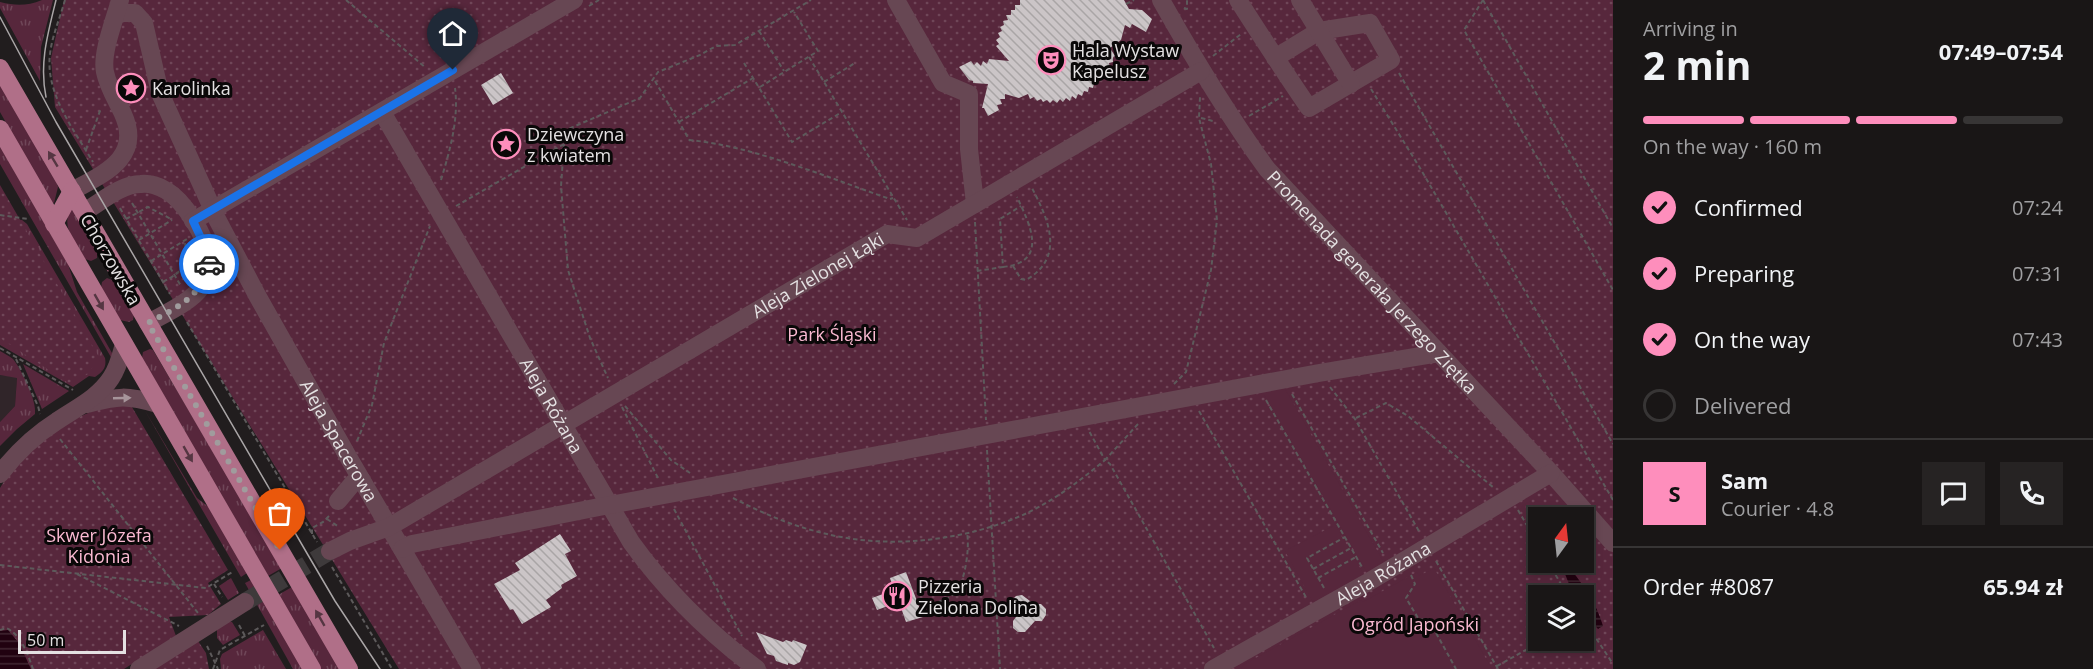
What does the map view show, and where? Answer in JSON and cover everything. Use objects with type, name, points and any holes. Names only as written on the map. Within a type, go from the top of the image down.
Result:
[{"type":"main road","name":"Chorzowska","points":[[0,68],[349,669]]},
{"type":"main road","name":"Chorzowska","points":[[0,129],[312,669]]},
{"type":"main road","points":[[54,224],[72,191]]},
{"type":"main road","points":[[85,277],[112,261]]},
{"type":"main road","points":[[124,344],[149,325]]},
{"type":"street","points":[[184,226],[574,0]]},
{"type":"street","points":[[896,0],[943,83],[969,94],[969,149],[975,204]]},
{"type":"street","name":"Promenada generała Jerzego Ziętka","points":[[1161,0],[1200,69],[1267,169],[1551,473],[1613,543]]},
{"type":"street","points":[[1238,0],[1275,57],[1309,108],[1391,60],[1370,23],[1319,31],[1275,57]]},
{"type":"street","points":[[1300,0],[1319,31],[1357,80]]},
{"type":"street","points":[[72,191],[114,167],[120,160],[128,141],[127,123],[112,93],[105,69],[106,53],[118,5]]},
{"type":"street","name":"Aleja Spacerowa","points":[[118,5],[135,13],[144,23],[160,93],[217,219],[347,455],[472,669]]},
{"type":"street","points":[[918,238],[975,204],[1013,188],[1200,69]]},
{"type":"street","name":"Aleja Różana","points":[[382,112],[637,549],[670,591],[715,635],[757,669]]},
{"type":"street","points":[[84,212],[126,186],[140,183],[168,191],[187,210],[184,226]]},
{"type":"street","points":[[149,325],[192,297],[200,288],[208,268],[208,253],[184,226]]},
{"type":"street","name":"Aleja Zielonej Łąki","points":[[326,553],[350,541],[389,527],[887,234],[918,238]]},
{"type":"street","points":[[0,474],[23,447],[41,432],[86,404],[111,380],[124,344]]},
{"type":"street","points":[[402,549],[423,542],[667,495],[1319,373],[1439,353]]},
{"type":"street","points":[[86,404],[118,396],[158,404]]},
{"type":"street","name":"Aleja Różana","points":[[1218,667],[1370,581],[1551,473]]},
{"type":"street","points":[[338,501],[353,483],[361,478]]},
{"type":"street","points":[[139,669],[245,602]]},
{"type":"path","points":[[65,0],[50,55],[51,80],[58,103],[101,175]]},
{"type":"path","points":[[346,0],[425,67],[435,81]]},
{"type":"path","points":[[746,642],[667,495],[590,338],[568,270],[561,186],[564,144],[566,130],[640,98],[658,72],[717,46],[735,45],[811,0]]},
{"type":"path","points":[[1126,4],[1134,0]]},
{"type":"path","points":[[1613,228],[1483,0],[1464,30],[1613,290]]},
{"type":"path","points":[[759,87],[818,51],[794,12]]},
{"type":"path","points":[[1254,24],[1200,69],[1199,118],[1211,164],[1217,220],[1211,270],[1186,372],[1186,382],[1191,398],[1315,613]]},
{"type":"path","points":[[759,31],[784,71]]},
{"type":"path","points":[[809,57],[918,238]]},
{"type":"path","points":[[1391,60],[1613,444]]},
{"type":"path","points":[[744,63],[792,142],[842,112]]},
{"type":"path","points":[[824,82],[855,63]]},
{"type":"path","points":[[679,122],[753,78]]},
{"type":"path","points":[[654,80],[689,141],[716,144],[890,199],[893,198]]},
{"type":"path","points":[[1357,80],[1420,168],[1613,500]]},
{"type":"path","points":[[347,455],[355,447],[368,417],[384,343],[439,207],[457,104],[454,84]]},
{"type":"path","points":[[86,150],[103,100]]},
{"type":"path","points":[[439,207],[564,144]]},
{"type":"path","points":[[977,271],[1013,266],[1027,256],[1033,242],[1032,230],[1013,188],[1032,187],[1049,223],[1051,238],[1047,257],[1034,275],[1026,280],[1021,279],[1013,266]]},
{"type":"path","points":[[112,195],[312,534],[326,553],[392,669]]},
{"type":"path","points":[[132,203],[180,283]]},
{"type":"path","points":[[1003,267],[1000,219],[1021,206]]},
{"type":"path","points":[[126,219],[148,207],[184,226]]},
{"type":"path","points":[[0,215],[28,219]]},
{"type":"path","points":[[139,240],[172,219]]},
{"type":"path","points":[[172,219],[184,226]]},
{"type":"path","points":[[163,282],[175,275],[184,265],[186,258],[184,226]]},
{"type":"path","points":[[184,226],[185,240]]},
{"type":"path","points":[[151,261],[185,240]]},
{"type":"path","points":[[0,348],[73,390]]},
{"type":"path","points":[[15,356],[44,420]]},
{"type":"path","points":[[616,394],[671,460],[711,488],[768,515],[822,533],[851,539],[894,542],[967,533],[992,527],[1026,514],[1058,495],[1105,460],[1186,372]]},
{"type":"path","points":[[1319,373],[1355,419],[1497,668],[1528,650]]},
{"type":"path","points":[[1285,380],[1392,568]]},
{"type":"path","points":[[1257,385],[1370,581]]},
{"type":"path","points":[[1355,419],[1386,403],[1408,416],[1519,510],[1528,526]]},
{"type":"path","points":[[1081,419],[1133,503],[1218,667]]},
{"type":"path","points":[[58,436],[175,584],[201,629],[218,669]]},
{"type":"path","points":[[312,534],[312,528],[327,519],[337,526]]},
{"type":"path","points":[[924,607],[950,597],[960,586],[967,556],[967,533]]},
{"type":"path","points":[[1323,588],[1307,558],[1345,537]]},
{"type":"path","points":[[1313,569],[1351,548]]},
{"type":"path","points":[[1318,578],[1356,557]]},
{"type":"path","points":[[0,565],[206,588],[234,572]]},
{"type":"path","points":[[75,573],[201,629]]},
{"type":"path","points":[[1411,575],[1415,584],[1406,598],[1418,618],[1430,622],[1456,669]]},
{"type":"path","points":[[214,584],[224,600]]},
{"type":"path","points":[[213,669],[220,650],[264,625]]},
{"type":"path","points":[[0,630],[6,628],[15,634],[28,655],[33,669]]},
{"type":"path","points":[[243,632],[245,636]]},
{"type":"path","points":[[1594,635],[1613,664]]},
{"type":"shaded area","points":[[0,375],[17,377],[15,406],[0,422]]},
{"type":"shaded area","points":[[1573,573],[1582,585],[1569,585],[1565,574]]},
{"type":"shaded area","points":[[1594,605],[1603,626],[1598,629],[1594,624]]},
{"type":"shaded area","points":[[8,630],[19,643],[31,669],[0,669],[0,631]]},
{"type":"green space","points":[[53,0],[41,47],[40,81],[0,8],[0,2],[21,5]]},
{"type":"green space","name":"Park Śląski","points":[[64,0],[1613,0],[1613,669],[399,669],[55,107],[51,58]]},
{"type":"green space","points":[[0,83],[56,181],[58,187],[54,203],[50,201],[0,112]]},
{"type":"green space","points":[[0,146],[68,264],[77,292],[112,353],[112,359],[0,164]]},
{"type":"green space","points":[[0,185],[99,357],[88,374],[70,384],[0,338]]},
{"type":"green space","points":[[72,208],[97,251],[97,258],[91,261],[85,259],[70,234],[67,221]]},
{"type":"green space","points":[[0,217],[22,220],[27,224],[105,358],[103,369],[95,377],[89,376],[73,387],[0,345]]},
{"type":"green space","points":[[107,278],[115,281],[134,314],[133,320],[129,322],[120,320],[101,288],[102,282]]},
{"type":"green space","points":[[153,350],[282,568],[268,576],[142,358],[143,352]]},
{"type":"green space","points":[[0,351],[13,359],[21,370],[31,394],[35,414],[0,446],[0,422],[15,406],[17,378],[0,375]]},
{"type":"green space","points":[[23,364],[69,391],[42,409]]},
{"type":"green space","points":[[1284,387],[1382,559],[1383,564],[1369,576],[1264,395],[1264,391]]},
{"type":"green space","name":"Skwer Józefa Kidonia","points":[[129,402],[228,570],[208,583],[221,604],[208,615],[169,617],[176,636],[124,669],[0,669],[0,488],[18,464],[53,432],[93,411]]},
{"type":"green space","points":[[144,409],[197,498],[210,508],[247,573],[241,577]]},
{"type":"green space","points":[[1335,525],[1366,578],[1320,604],[1313,602],[1285,551]]},
{"type":"green space","name":"Ogród Japoński","points":[[1434,568],[1492,669],[1241,669],[1243,665],[1361,600],[1363,602],[1417,572],[1419,576]]},
{"type":"green space","points":[[231,578],[239,593],[228,600],[219,586]]},
{"type":"green space","points":[[251,580],[303,669],[293,669],[245,583]]},
{"type":"green space","points":[[292,587],[340,669],[321,669],[278,595]]},
{"type":"green space","points":[[228,621],[232,622],[240,635],[223,645],[217,638],[217,629]]},
{"type":"green space","points":[[263,630],[286,669],[221,669],[222,654]]},
{"type":"green space","points":[[198,641],[206,653],[209,669],[153,669]]},
{"type":"building","name":"Hala Wystaw Kapelusz","points":[[1020,0],[1124,0],[1129,9],[1142,10],[1152,19],[1146,32],[1132,24],[1130,28],[1125,25],[1121,40],[1110,48],[1115,56],[1113,62],[1109,63],[1110,68],[1106,69],[1107,74],[1102,74],[1103,79],[1098,79],[1098,84],[1094,84],[1093,88],[1089,87],[1088,92],[1084,91],[1082,96],[1078,94],[1076,99],[1072,96],[1070,101],[1066,98],[1063,102],[1060,99],[1057,103],[1053,100],[1050,103],[1047,100],[1043,102],[1041,99],[1037,101],[1034,97],[1030,99],[1028,94],[1019,98],[1005,94],[1005,99],[1000,99],[1002,104],[997,105],[999,110],[988,116],[982,108],[988,84],[973,83],[959,67],[971,61],[974,65],[977,62],[981,66],[983,61],[987,64],[989,59],[1009,61],[996,46],[999,44],[996,40],[1000,37],[998,33],[1002,31],[1000,27],[1004,25],[1003,21],[1008,20],[1006,15],[1011,15],[1011,10],[1015,10],[1015,5],[1020,5]]},
{"type":"building","points":[[501,73],[513,93],[493,105],[481,85]]},
{"type":"building","points":[[560,534],[571,551],[565,554],[577,576],[561,585],[562,588],[546,600],[551,607],[522,624],[513,609],[510,610],[494,584],[520,570],[515,563]]},
{"type":"building","name":"Pizzeria Zielona Dolina","points":[[906,572],[923,617],[906,622],[899,602],[877,610],[872,598],[894,590],[890,578]]},
{"type":"building","points":[[1022,595],[1034,604],[1041,604],[1046,609],[1046,615],[1042,621],[1035,621],[1025,632],[1018,632],[1013,628],[1013,621],[1019,613],[1012,608],[1011,601],[1016,596]]},
{"type":"building","points":[[756,632],[783,642],[793,640],[807,645],[800,662],[794,665],[788,663],[788,665],[776,661],[774,656],[767,654]]},
{"type":"tunnel","points":[[245,602],[330,551]]},
{"type":"tram line","points":[[46,97],[44,60],[56,0]]},
{"type":"tram line","points":[[0,17],[56,122],[308,555],[380,669]]},
{"type":"way so far","points":[[209,264],[200,288],[192,297],[148,323],[280,550]]},
{"type":"place","name":"Hala Wystaw Kapelusz","points":[[1051,60]]},
{"type":"place","name":"Karolinka","points":[[131,88]]},
{"type":"place","name":"Dziewczyna z kwiatem","points":[[506,144]]},
{"type":"place","name":"Pizzeria Zielona Dolina","points":[[897,596]]},
{"type":"route","points":[[209,264],[208,253],[193,221],[453,70]]}]
